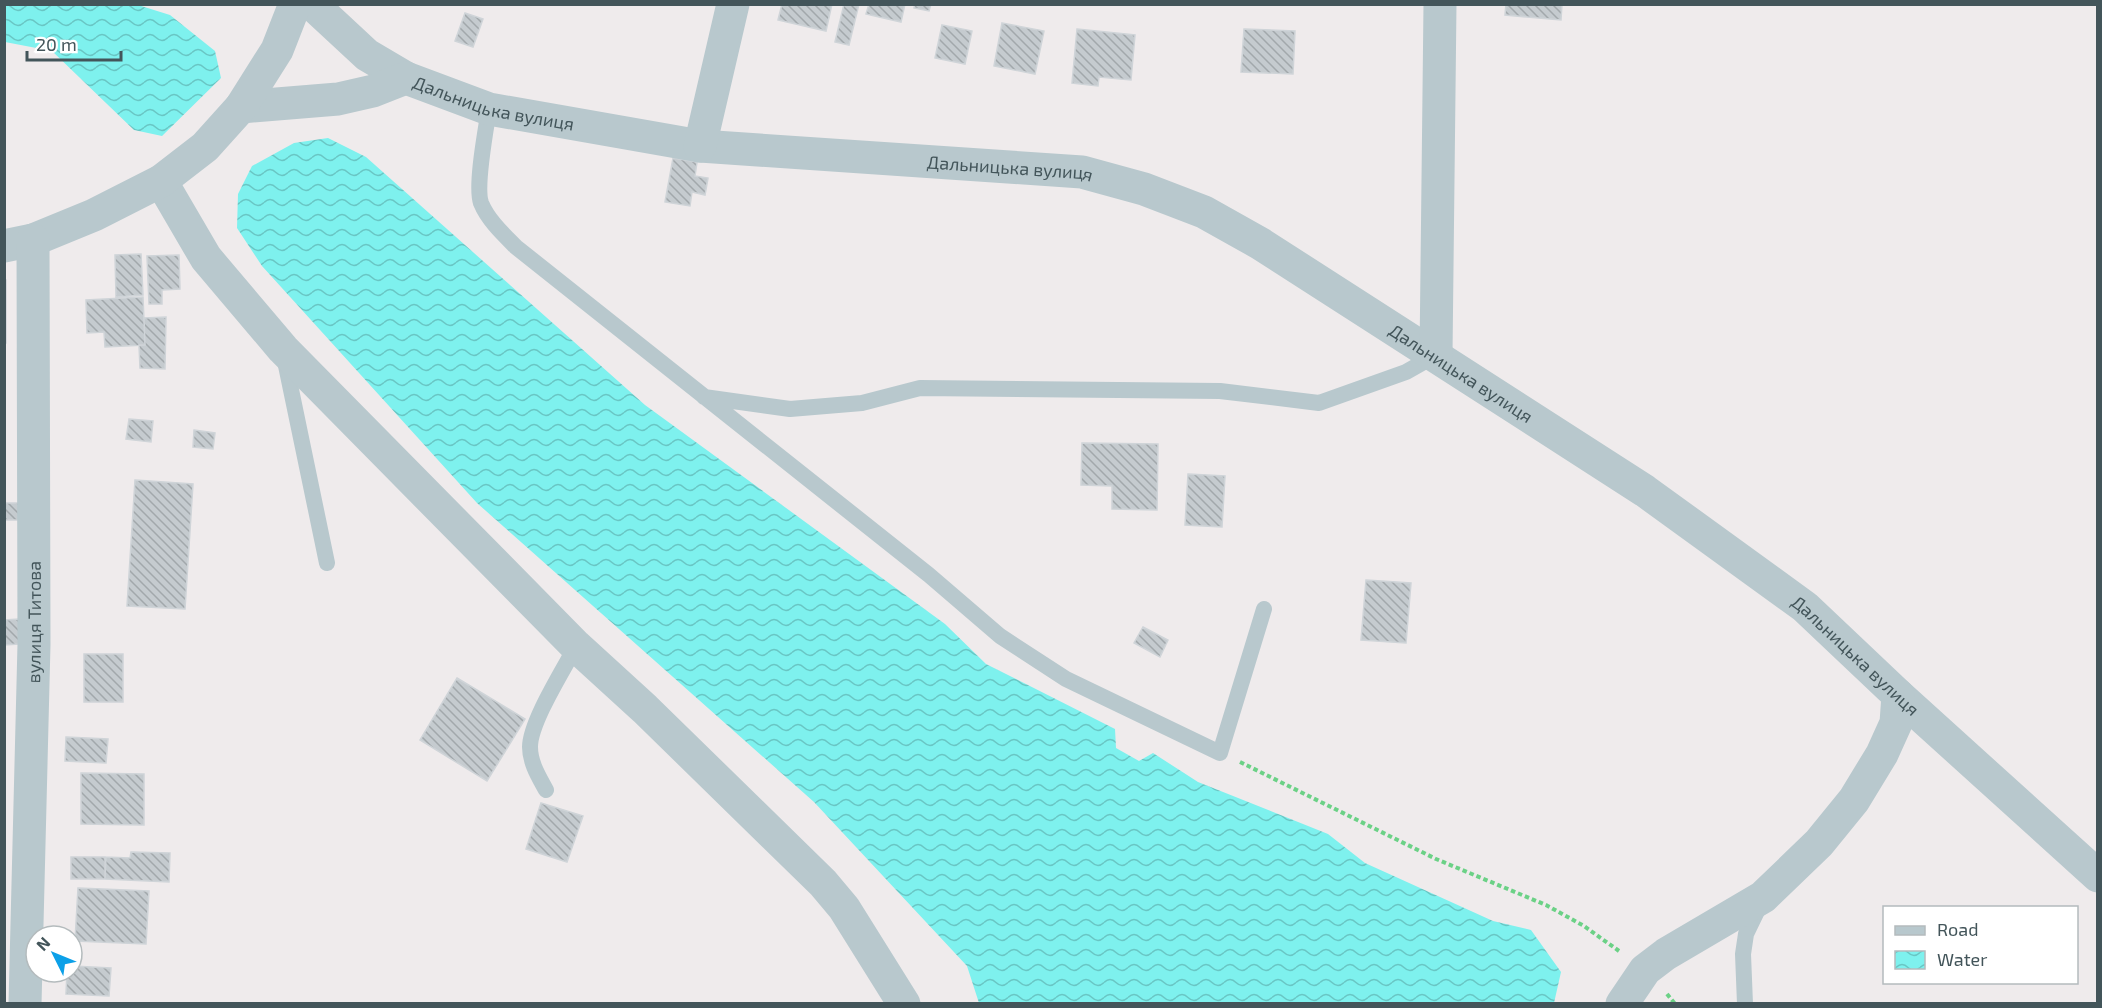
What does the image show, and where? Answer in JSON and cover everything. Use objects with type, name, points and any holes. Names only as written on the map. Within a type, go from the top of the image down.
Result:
[{"type":"street","points":[[19,243],[94,215],[161,181],[205,147],[241,107],[277,50],[295,4]]},
{"type":"street","name":"Дальницька вулиця","points":[[312,4],[367,55],[405,78],[489,110],[700,146],[1082,171],[1144,189],[1204,212],[1261,244],[1645,491],[1805,607],[2097,876]]},
{"type":"street","points":[[700,146],[733,4]]},
{"type":"street","points":[[1436,355],[1440,4]]},
{"type":"street","points":[[241,107],[338,99],[373,91],[405,78]]},
{"type":"street","points":[[161,181],[206,258],[283,349],[576,646],[645,709],[823,883],[844,908],[900,1002]]},
{"type":"street","name":"вулиця Титова","points":[[19,243],[34,644],[25,1004]]},
{"type":"street","points":[[1622,1004],[1645,970],[1666,954],[1764,897],[1819,843],[1854,800],[1882,754],[1896,723],[1898,695]]},
{"type":"lane","points":[[489,110],[481,164],[480,201],[494,225],[516,247],[929,575],[1000,636],[1066,680],[1220,753],[1264,609]]},
{"type":"lane","points":[[283,349],[327,563]]},
{"type":"lane","points":[[703,397],[790,409],[862,403],[920,388],[1220,391],[1319,403],[1406,372],[1436,355]]},
{"type":"lane","points":[[546,790],[534,769],[530,746],[536,723],[576,646]]},
{"type":"lane","points":[[1745,1004],[1743,954],[1746,934],[1764,897]]},
{"type":"path","points":[[1220,753],[1436,859],[1546,905],[1584,926],[1645,970],[1675,1004]]},
{"type":"water","points":[[4,5],[138,5],[170,15],[215,51],[221,78],[162,136],[134,130],[52,51],[5,42]]},
{"type":"water","points":[[328,138],[366,157],[645,405],[945,624],[986,664],[1115,729],[1116,748],[1139,761],[1153,753],[1198,782],[1328,834],[1365,863],[1493,921],[1531,930],[1561,972],[1554,1003],[979,1003],[967,966],[814,802],[477,503],[262,266],[237,228],[238,194],[252,166],[294,143]]},
{"type":"building","points":[[782,4],[832,4],[826,31],[778,20]]},
{"type":"building","points":[[844,4],[859,4],[849,45],[835,42]]},
{"type":"building","points":[[869,4],[905,4],[901,22],[866,14]]},
{"type":"building","points":[[915,4],[931,4],[929,11],[914,8]]},
{"type":"building","points":[[1506,4],[1562,4],[1561,20],[1505,15]]},
{"type":"building","points":[[465,13],[483,19],[473,47],[455,41]]},
{"type":"building","points":[[1002,23],[1044,31],[1035,74],[994,66]]},
{"type":"building","points":[[942,25],[972,31],[965,64],[935,58]]},
{"type":"building","points":[[1077,29],[1135,35],[1131,80],[1099,77],[1098,86],[1072,83]]},
{"type":"building","points":[[1244,29],[1295,31],[1293,74],[1241,72]]},
{"type":"building","points":[[673,158],[697,162],[695,176],[708,178],[705,195],[692,192],[690,206],[665,202]]},
{"type":"building","points":[[141,254],[143,295],[116,297],[115,255]]},
{"type":"building","points":[[179,255],[180,289],[162,290],[162,304],[149,304],[147,256]]},
{"type":"building","points":[[4,280],[6,280],[6,343],[4,343]]},
{"type":"building","points":[[143,297],[145,345],[105,347],[104,332],[87,333],[86,300]]},
{"type":"building","points":[[166,317],[165,369],[140,368],[139,345],[145,345],[144,318]]},
{"type":"building","points":[[129,419],[153,421],[151,442],[126,439]]},
{"type":"building","points":[[194,430],[215,433],[213,449],[193,447]]},
{"type":"building","points":[[1082,443],[1158,444],[1157,510],[1112,509],[1112,486],[1081,485]]},
{"type":"building","points":[[1188,474],[1225,476],[1222,527],[1185,525]]},
{"type":"building","points":[[135,480],[193,484],[185,609],[127,606]]},
{"type":"building","points":[[4,503],[20,503],[20,520],[4,520]]},
{"type":"building","points":[[1366,580],[1411,583],[1406,643],[1361,640]]},
{"type":"building","points":[[19,619],[19,644],[4,645],[4,620]]},
{"type":"building","points":[[1143,627],[1168,640],[1160,657],[1134,643]]},
{"type":"building","points":[[84,654],[123,654],[123,702],[84,702]]},
{"type":"building","points":[[457,678],[525,719],[487,781],[420,740]]},
{"type":"building","points":[[66,737],[108,739],[106,763],[65,761]]},
{"type":"building","points":[[81,773],[144,774],[144,825],[81,824]]},
{"type":"building","points":[[541,803],[583,816],[567,862],[526,849]]},
{"type":"building","points":[[131,852],[170,853],[169,882],[105,879],[106,857],[130,858]]},
{"type":"building","points":[[71,857],[105,857],[105,879],[71,879]]},
{"type":"building","points":[[78,888],[149,891],[146,944],[84,941],[84,924],[76,924]]},
{"type":"building","points":[[84,967],[111,968],[109,996],[66,994],[66,984],[84,984]]}]
